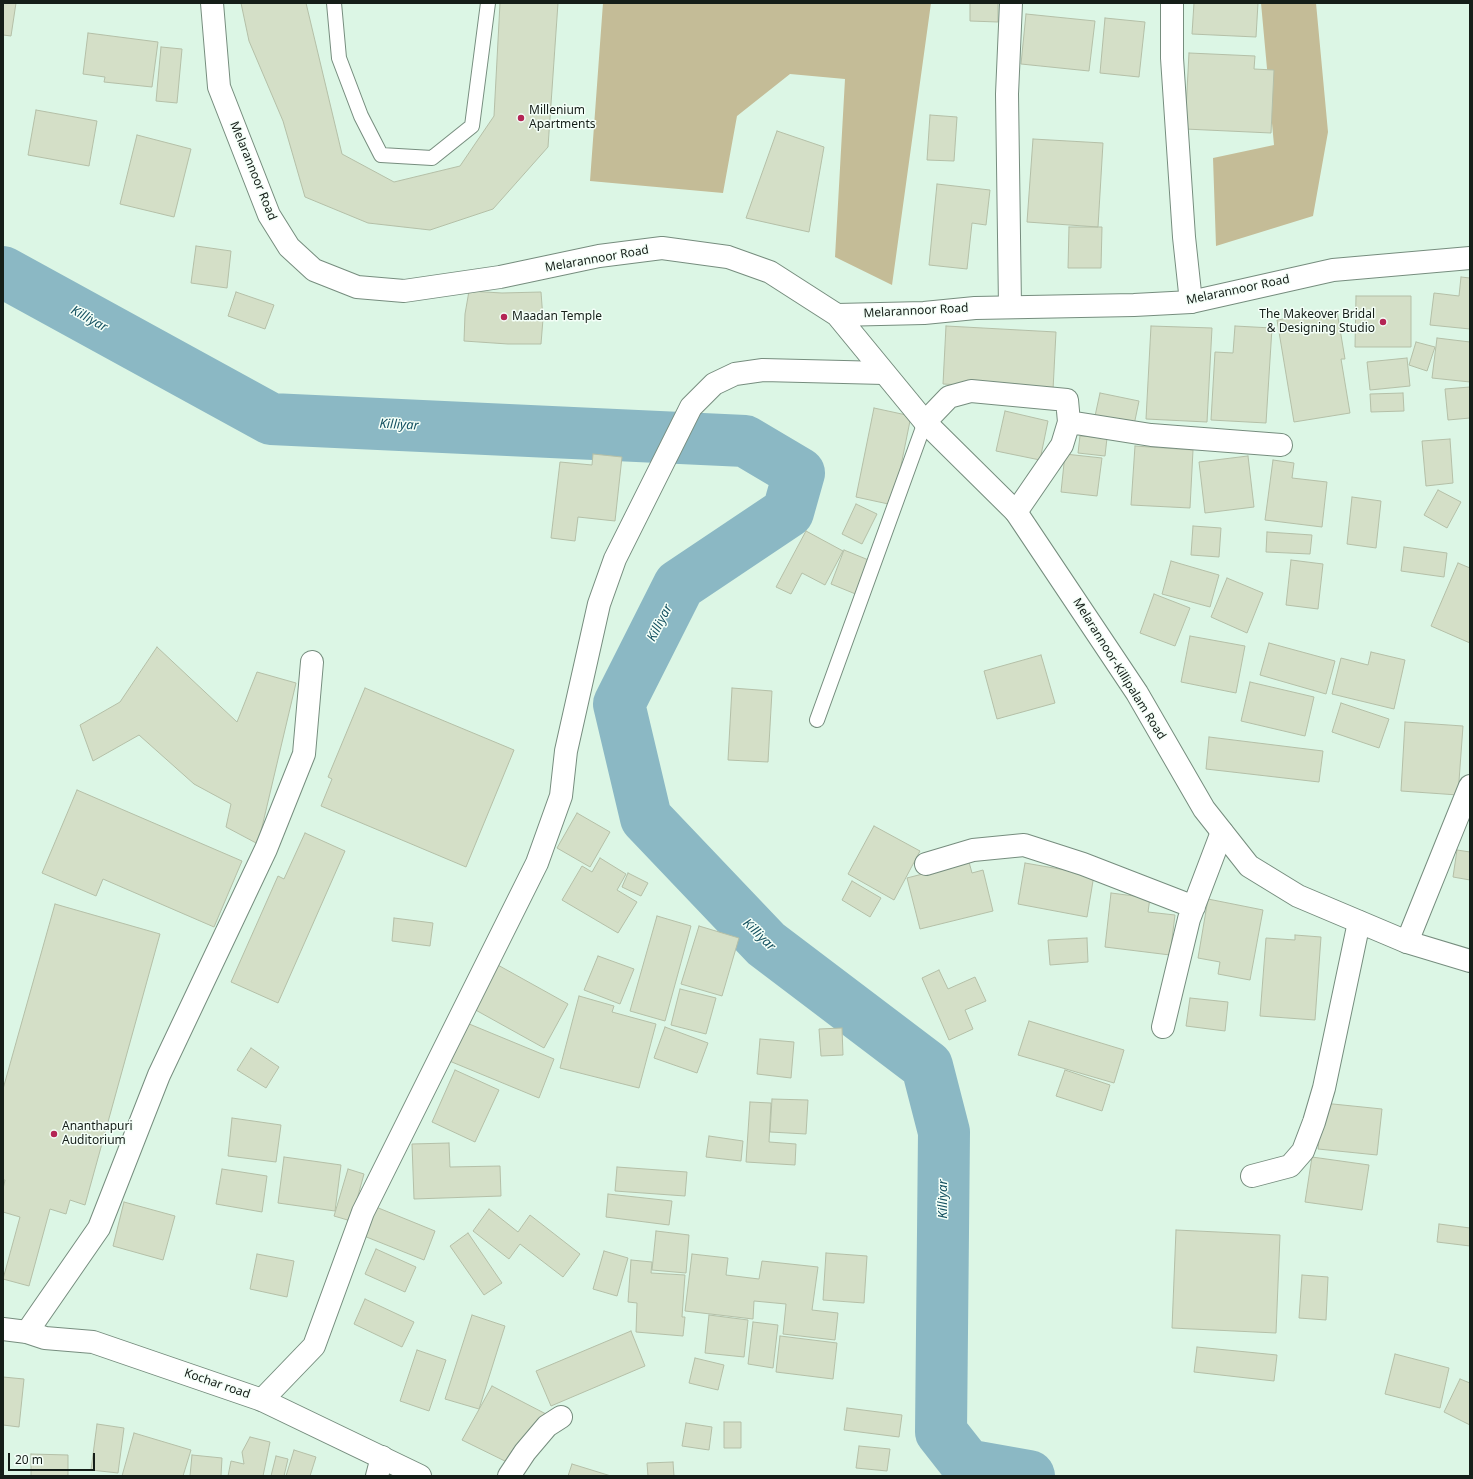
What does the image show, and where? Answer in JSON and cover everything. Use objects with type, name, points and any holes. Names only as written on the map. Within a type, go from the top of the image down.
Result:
[{"type":"street","name":"Melarannoor Road","points":[[212,3],[219,87],[269,215],[289,247],[314,270],[357,287],[404,292],[500,277],[599,256],[662,248],[728,257],[770,272],[836,315],[924,313],[1010,307],[1134,305],[1191,302],[1333,270],[1470,258]]},
{"type":"street","points":[[1010,307],[1007,94],[1011,3]]},
{"type":"street","points":[[1172,3],[1172,58],[1184,237],[1191,302]]},
{"type":"street","name":"Melarannoor-Killipalam Road","points":[[836,315],[925,422],[1016,512],[1137,693],[1204,809],[1249,866],[1298,896],[1359,922],[1407,942],[1470,960]]},
{"type":"street","points":[[262,1400],[314,1346],[363,1212],[537,862],[561,796],[566,751],[600,604],[616,559],[691,407],[714,384],[735,374],[763,370],[884,373]]},
{"type":"street","points":[[925,422],[949,397],[971,391],[1067,400],[1069,422],[1062,445],[1016,512]]},
{"type":"street","points":[[1069,422],[1151,435],[1281,445]]},
{"type":"street","points":[[28,1332],[98,1228],[159,1075],[266,849],[304,754],[312,662]]},
{"type":"street","points":[[1407,942],[1470,786]]},
{"type":"street","points":[[1163,1027],[1189,919],[1222,832]]},
{"type":"street","points":[[926,864],[974,850],[1024,845],[1083,864],[1194,907]]},
{"type":"street","points":[[1252,1176],[1290,1166],[1302,1152],[1314,1122],[1324,1088],[1359,922]]},
{"type":"street","name":"Kochar road","points":[[3,1329],[28,1332],[45,1338],[93,1342],[262,1400],[379,1466],[420,1476]]},
{"type":"street","points":[[509,1476],[525,1452],[547,1426],[561,1417]]},
{"type":"lane","points":[[334,3],[339,58],[361,116],[381,155],[432,158],[472,126],[488,3]]},
{"type":"lane","points":[[817,720],[925,422]]},
{"type":"shaded area","points":[[603,3],[931,3],[892,285],[835,257],[845,79],[790,74],[737,116],[723,193],[590,181]]},
{"type":"shaded area","points":[[1261,3],[1316,3],[1328,132],[1313,216],[1216,246],[1213,158],[1274,145]]},
{"type":"building","points":[[3,3],[16,3],[11,36],[3,35]]},
{"type":"building","name":"Millenium Apartments","points":[[241,3],[306,3],[342,154],[394,182],[460,166],[494,116],[500,3],[558,3],[548,147],[493,209],[430,230],[368,223],[305,197],[283,121],[249,41]]},
{"type":"building","points":[[970,3],[998,3],[998,22],[970,21]]},
{"type":"building","points":[[1194,3],[1258,3],[1256,37],[1192,34]]},
{"type":"building","points":[[1026,14],[1095,21],[1089,71],[1021,64]]},
{"type":"building","points":[[1105,18],[1145,22],[1139,77],[1100,73]]},
{"type":"building","points":[[88,33],[158,42],[152,87],[104,82],[105,77],[83,74]]},
{"type":"building","points":[[161,47],[182,49],[177,103],[156,101]]},
{"type":"building","points":[[1189,53],[1255,56],[1254,69],[1274,70],[1271,133],[1185,129]]},
{"type":"building","points":[[36,110],[97,121],[89,166],[28,155]]},
{"type":"building","points":[[930,115],[957,117],[954,161],[927,160]]},
{"type":"building","points":[[777,131],[824,147],[809,232],[746,218]]},
{"type":"building","points":[[137,135],[191,149],[174,217],[120,204]]},
{"type":"building","points":[[1033,139],[1103,143],[1098,227],[1027,222]]},
{"type":"building","points":[[937,184],[990,190],[986,225],[972,223],[967,269],[929,265]]},
{"type":"building","points":[[1069,227],[1102,227],[1101,268],[1068,268]]},
{"type":"building","points":[[196,246],[231,251],[227,288],[191,283]]},
{"type":"building","points":[[1461,277],[1470,278],[1470,329],[1430,325],[1434,293],[1459,296]]},
{"type":"building","name":"Maadan Temple","points":[[469,291],[502,293],[541,292],[543,319],[541,344],[508,344],[464,341],[465,314]]},
{"type":"building","points":[[236,292],[274,305],[265,329],[228,316]]},
{"type":"building","name":"The Makeover Bridal & Designing Studio","points":[[1356,296],[1411,296],[1411,347],[1355,347]]},
{"type":"building","points":[[1337,311],[1345,359],[1341,359],[1350,413],[1294,422],[1277,320]]},
{"type":"building","points":[[946,326],[1056,332],[1053,390],[943,384]]},
{"type":"building","points":[[1151,326],[1212,328],[1207,422],[1146,419]]},
{"type":"building","points":[[1235,326],[1272,328],[1266,423],[1211,420],[1215,352],[1233,353]]},
{"type":"building","points":[[1437,338],[1470,342],[1470,382],[1432,378]]},
{"type":"building","points":[[1416,342],[1435,347],[1427,371],[1409,365]]},
{"type":"building","points":[[1407,358],[1410,386],[1370,390],[1367,362]]},
{"type":"building","points":[[1470,387],[1470,418],[1448,420],[1445,389]]},
{"type":"building","points":[[1100,393],[1139,401],[1134,425],[1095,416]]},
{"type":"building","points":[[1403,393],[1404,411],[1371,412],[1370,394]]},
{"type":"building","points":[[874,408],[911,416],[893,505],[856,497]]},
{"type":"building","points":[[1005,411],[1048,421],[1040,460],[996,451]]},
{"type":"building","points":[[1080,436],[1107,438],[1105,456],[1078,453]]},
{"type":"building","points":[[1450,439],[1453,483],[1426,486],[1422,441]]},
{"type":"building","points":[[1135,446],[1193,450],[1190,508],[1131,505]]},
{"type":"building","points":[[593,454],[622,457],[615,521],[578,517],[575,541],[551,538],[560,462],[592,465]]},
{"type":"building","points":[[1065,454],[1102,458],[1097,496],[1061,492]]},
{"type":"building","points":[[1248,456],[1254,507],[1205,513],[1199,462]]},
{"type":"building","points":[[1273,460],[1294,463],[1292,478],[1327,482],[1322,527],[1265,520]]},
{"type":"building","points":[[1438,490],[1461,502],[1447,528],[1424,515]]},
{"type":"building","points":[[1352,497],[1381,501],[1376,548],[1347,544]]},
{"type":"building","points":[[856,504],[877,514],[862,544],[842,534]]},
{"type":"building","points":[[1193,526],[1221,528],[1219,557],[1191,555]]},
{"type":"building","points":[[806,531],[843,551],[825,585],[802,573],[791,594],[776,587]]},
{"type":"building","points":[[1267,532],[1312,535],[1310,554],[1266,552]]},
{"type":"building","points":[[1404,547],[1447,553],[1444,577],[1401,571]]},
{"type":"building","points":[[844,550],[871,561],[858,595],[831,584]]},
{"type":"building","points":[[1291,560],[1323,564],[1318,609],[1286,605]]},
{"type":"building","points":[[1171,561],[1219,575],[1210,607],[1162,594]]},
{"type":"building","points":[[1458,563],[1470,568],[1470,643],[1431,626]]},
{"type":"building","points":[[1227,578],[1263,593],[1247,633],[1211,617]]},
{"type":"building","points":[[1154,594],[1190,608],[1175,646],[1140,633]]},
{"type":"building","points":[[1190,636],[1245,646],[1236,693],[1181,682]]},
{"type":"building","points":[[1269,643],[1335,661],[1326,694],[1260,675]]},
{"type":"building","points":[[157,647],[237,722],[257,672],[296,683],[258,844],[226,827],[231,804],[194,784],[139,735],[93,761],[80,725],[120,702]]},
{"type":"building","points":[[1371,652],[1405,660],[1394,709],[1332,694],[1341,658],[1368,665]]},
{"type":"building","points":[[1041,655],[1055,703],[997,719],[984,671]]},
{"type":"building","points":[[1250,682],[1314,697],[1305,736],[1241,721]]},
{"type":"building","points":[[365,688],[514,750],[466,867],[321,806],[332,779],[328,777]]},
{"type":"building","points":[[732,688],[772,691],[768,762],[728,760]]},
{"type":"building","points":[[1341,703],[1389,719],[1379,748],[1332,732]]},
{"type":"building","points":[[1405,722],[1463,726],[1458,795],[1401,791]]},
{"type":"building","points":[[1209,737],[1323,751],[1319,782],[1206,769]]},
{"type":"building","points":[[77,790],[242,861],[214,927],[103,879],[96,896],[42,873]]},
{"type":"building","points":[[577,813],[610,832],[590,867],[557,848]]},
{"type":"building","points":[[874,826],[920,851],[894,900],[848,874]]},
{"type":"building","points":[[305,833],[345,851],[278,1003],[231,982],[278,876],[284,879]]},
{"type":"building","points":[[1457,850],[1470,852],[1470,880],[1453,877]]},
{"type":"building","points":[[600,858],[626,874],[617,890],[637,902],[618,933],[562,900],[582,866],[592,872]]},
{"type":"building","points":[[969,862],[972,873],[983,870],[993,911],[920,929],[907,878]]},
{"type":"building","points":[[1025,863],[1094,875],[1087,917],[1018,904]]},
{"type":"building","points":[[628,873],[648,883],[641,896],[622,887]]},
{"type":"building","points":[[852,881],[881,898],[870,917],[842,900]]},
{"type":"building","points":[[1111,893],[1150,898],[1148,912],[1175,915],[1170,955],[1105,947]]},
{"type":"building","points":[[1208,899],[1263,910],[1250,980],[1218,974],[1220,962],[1198,958]]},
{"type":"building","name":"Ananthapuri Auditorium","points":[[55,904],[160,934],[85,1205],[70,1200],[66,1214],[50,1209],[29,1286],[3,1279],[20,1217],[3,1212],[3,1189],[5,1180],[3,1180],[3,1089]]},
{"type":"building","points":[[657,916],[691,926],[665,1021],[630,1011]]},
{"type":"building","points":[[394,918],[433,923],[430,946],[392,941]]},
{"type":"building","points":[[699,926],[739,938],[722,996],[681,984]]},
{"type":"building","points":[[1295,935],[1321,937],[1315,1020],[1260,1016],[1266,938],[1295,940]]},
{"type":"building","points":[[1087,938],[1088,962],[1050,965],[1048,940]]},
{"type":"building","points":[[598,956],[634,969],[620,1004],[584,990]]},
{"type":"building","points":[[496,964],[568,1004],[544,1048],[472,1008]]},
{"type":"building","points":[[939,970],[948,989],[975,977],[986,1001],[965,1010],[973,1029],[949,1040],[922,978]]},
{"type":"building","points":[[680,989],[716,998],[706,1034],[671,1025]]},
{"type":"building","points":[[579,996],[614,1006],[612,1012],[656,1024],[639,1088],[560,1068]]},
{"type":"building","points":[[1190,998],[1228,1002],[1225,1031],[1186,1026]]},
{"type":"building","points":[[462,1021],[554,1059],[539,1098],[447,1060]]},
{"type":"building","points":[[1029,1021],[1124,1050],[1114,1083],[1018,1055]]},
{"type":"building","points":[[665,1027],[708,1043],[697,1073],[654,1058]]},
{"type":"building","points":[[842,1028],[843,1055],[821,1056],[819,1029]]},
{"type":"building","points":[[760,1039],[794,1042],[791,1078],[757,1074]]},
{"type":"building","points":[[251,1048],[279,1067],[266,1088],[237,1070]]},
{"type":"building","points":[[455,1070],[499,1090],[475,1142],[432,1122]]},
{"type":"building","points":[[1065,1070],[1110,1085],[1102,1111],[1056,1096]]},
{"type":"building","points":[[772,1099],[808,1100],[806,1134],[770,1132]]},
{"type":"building","points":[[750,1102],[771,1103],[769,1142],[796,1144],[795,1165],[746,1162]]},
{"type":"building","points":[[1323,1103],[1382,1109],[1377,1155],[1318,1149]]},
{"type":"building","points":[[232,1118],[281,1125],[276,1162],[228,1156]]},
{"type":"building","points":[[709,1136],[743,1141],[741,1161],[706,1157]]},
{"type":"building","points":[[449,1143],[450,1167],[500,1166],[501,1196],[414,1199],[412,1144]]},
{"type":"building","points":[[284,1157],[341,1165],[335,1211],[278,1203]]},
{"type":"building","points":[[1312,1157],[1369,1165],[1362,1210],[1305,1202]]},
{"type":"building","points":[[617,1167],[687,1172],[685,1196],[615,1191]]},
{"type":"building","points":[[222,1169],[267,1176],[262,1212],[216,1204]]},
{"type":"building","points":[[348,1169],[364,1174],[351,1221],[334,1216]]},
{"type":"building","points":[[608,1194],[672,1201],[669,1225],[606,1217]]},
{"type":"building","points":[[124,1202],[175,1216],[163,1260],[113,1246]]},
{"type":"building","points":[[376,1207],[435,1231],[424,1260],[364,1236]]},
{"type":"building","points":[[489,1209],[518,1232],[530,1215],[580,1254],[563,1277],[520,1244],[509,1259],[473,1231]]},
{"type":"building","points":[[1439,1224],[1470,1228],[1470,1246],[1437,1242]]},
{"type":"building","points":[[1176,1230],[1280,1235],[1276,1333],[1172,1328]]},
{"type":"building","points":[[656,1231],[689,1235],[686,1273],[652,1270]]},
{"type":"building","points":[[468,1233],[502,1283],[484,1295],[450,1246]]},
{"type":"building","points":[[376,1249],[416,1267],[405,1292],[365,1274]]},
{"type":"building","points":[[604,1251],[628,1258],[617,1296],[593,1289]]},
{"type":"building","points":[[826,1253],[867,1256],[864,1303],[823,1300]]},
{"type":"building","points":[[257,1254],[294,1261],[287,1297],[250,1289]]},
{"type":"building","points":[[692,1254],[728,1258],[726,1275],[759,1279],[762,1261],[818,1267],[812,1310],[838,1313],[835,1340],[783,1334],[786,1304],[754,1301],[753,1319],[685,1311]]},
{"type":"building","points":[[631,1260],[652,1262],[651,1273],[685,1275],[682,1317],[685,1317],[683,1336],[636,1332],[637,1303],[628,1302]]},
{"type":"building","points":[[1302,1275],[1328,1277],[1326,1320],[1299,1318]]},
{"type":"building","points":[[365,1299],[414,1322],[402,1347],[354,1324]]},
{"type":"building","points":[[472,1315],[505,1326],[479,1409],[445,1399]]},
{"type":"building","points":[[709,1315],[748,1320],[744,1357],[705,1353]]},
{"type":"building","points":[[753,1322],[778,1325],[773,1368],[748,1364]]},
{"type":"building","points":[[631,1331],[645,1366],[551,1406],[536,1371]]},
{"type":"building","points":[[780,1336],[837,1343],[833,1379],[776,1372]]},
{"type":"building","points":[[1197,1347],[1277,1355],[1274,1381],[1194,1372]]},
{"type":"building","points":[[417,1350],[446,1360],[429,1411],[400,1401]]},
{"type":"building","points":[[1395,1354],[1449,1368],[1440,1408],[1385,1394]]},
{"type":"building","points":[[695,1358],[724,1365],[718,1390],[689,1383]]},
{"type":"building","points":[[3,1377],[24,1379],[19,1427],[3,1425]]},
{"type":"building","points":[[1460,1379],[1470,1383],[1470,1425],[1444,1412]]},
{"type":"building","points":[[492,1386],[546,1414],[511,1464],[462,1440]]},
{"type":"building","points":[[847,1408],[902,1415],[899,1437],[844,1430]]},
{"type":"building","points":[[724,1422],[741,1422],[741,1448],[724,1448]]},
{"type":"building","points":[[686,1423],[712,1427],[709,1450],[682,1446]]},
{"type":"building","points":[[97,1424],[124,1428],[118,1473],[91,1470]]},
{"type":"building","points":[[134,1433],[191,1450],[183,1476],[122,1476]]},
{"type":"building","points":[[250,1437],[270,1442],[263,1476],[228,1476],[231,1461],[244,1464],[242,1452]]},
{"type":"building","points":[[859,1446],[890,1449],[887,1471],[856,1468]]},
{"type":"building","points":[[294,1450],[316,1457],[310,1476],[286,1476]]},
{"type":"building","points":[[31,1454],[68,1455],[68,1476],[31,1476]]},
{"type":"building","points":[[192,1455],[222,1458],[221,1476],[190,1476]]},
{"type":"building","points":[[276,1456],[288,1459],[284,1476],[271,1476]]},
{"type":"building","points":[[673,1462],[674,1476],[648,1476],[647,1463]]},
{"type":"building","points":[[572,1464],[611,1476],[568,1476]]},
{"type":"waterway","name":"Killiyar","points":[[3,272],[271,419],[745,441],[799,473],[788,512],[679,585],[619,704],[646,818],[766,944],[927,1066],[944,1132],[941,1432],[967,1465],[1029,1476]]},
{"type":"place","name":"Millenium Apartments","points":[[521,118]]},
{"type":"place","name":"Maadan Temple","points":[[504,317]]},
{"type":"place","name":"The Makeover Bridal & Designing Studio","points":[[1383,322]]},
{"type":"place","name":"Ananthapuri Auditorium","points":[[54,1134]]}]
